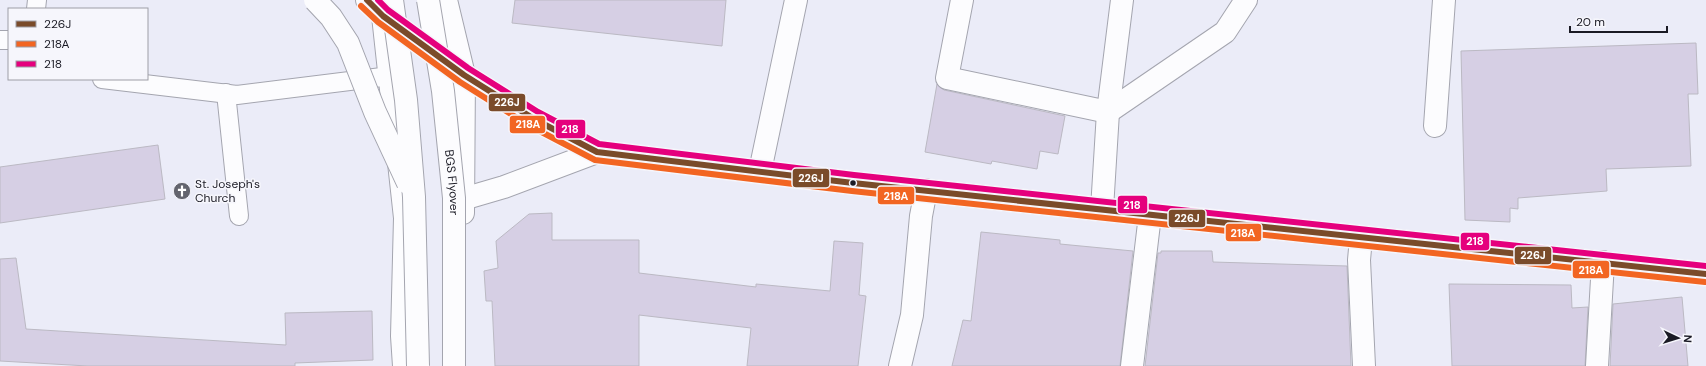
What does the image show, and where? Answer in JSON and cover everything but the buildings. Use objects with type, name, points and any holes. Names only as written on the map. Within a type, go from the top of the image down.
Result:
[{"type":"main road","points":[[315,0],[331,17],[348,43],[375,112],[414,197]]},
{"type":"main road","points":[[367,0],[384,5],[464,75],[534,119],[597,152],[1150,215],[1706,274]]},
{"type":"main road","name":"BGS Flyover","points":[[428,0],[443,91],[454,198],[454,366]]},
{"type":"main road","points":[[446,0],[464,75],[464,366]]},
{"type":"main road","points":[[760,171],[796,0]]},
{"type":"main road","points":[[962,0],[948,78],[1108,112],[1225,32],[1246,0]]},
{"type":"main road","points":[[1102,209],[1108,112],[1122,0]]},
{"type":"main road","points":[[1435,126],[1444,0]]},
{"type":"main road","points":[[384,5],[406,100],[414,197],[418,366]]},
{"type":"main road","points":[[384,5],[405,218],[402,336],[404,366]]},
{"type":"main road","points":[[463,198],[504,187],[597,152]]},
{"type":"main road","points":[[900,366],[912,315],[921,216],[926,190]]},
{"type":"main road","points":[[1132,366],[1150,215]]},
{"type":"main road","points":[[1361,238],[1359,260],[1364,366]]},
{"type":"main road","points":[[1597,366],[1603,262]]},
{"type":"lane","points":[[111,80],[237,94],[390,76]]},
{"type":"lane","points":[[226,93],[239,216]]},
{"type":"transit line","name":"226J","points":[[367,0],[383,16],[464,75],[534,119],[597,152],[853,183],[1706,274]]},
{"type":"transit line","name":"218","points":[[378,0],[388,10],[468,68],[538,112],[599,144],[854,175],[1706,266]]},
{"type":"transit line","name":"218A","points":[[361,6],[378,22],[460,82],[530,126],[595,160],[852,191],[1705,282]]},
{"type":"place","name":"St. Joseph's Church","points":[[182,191]]}]
